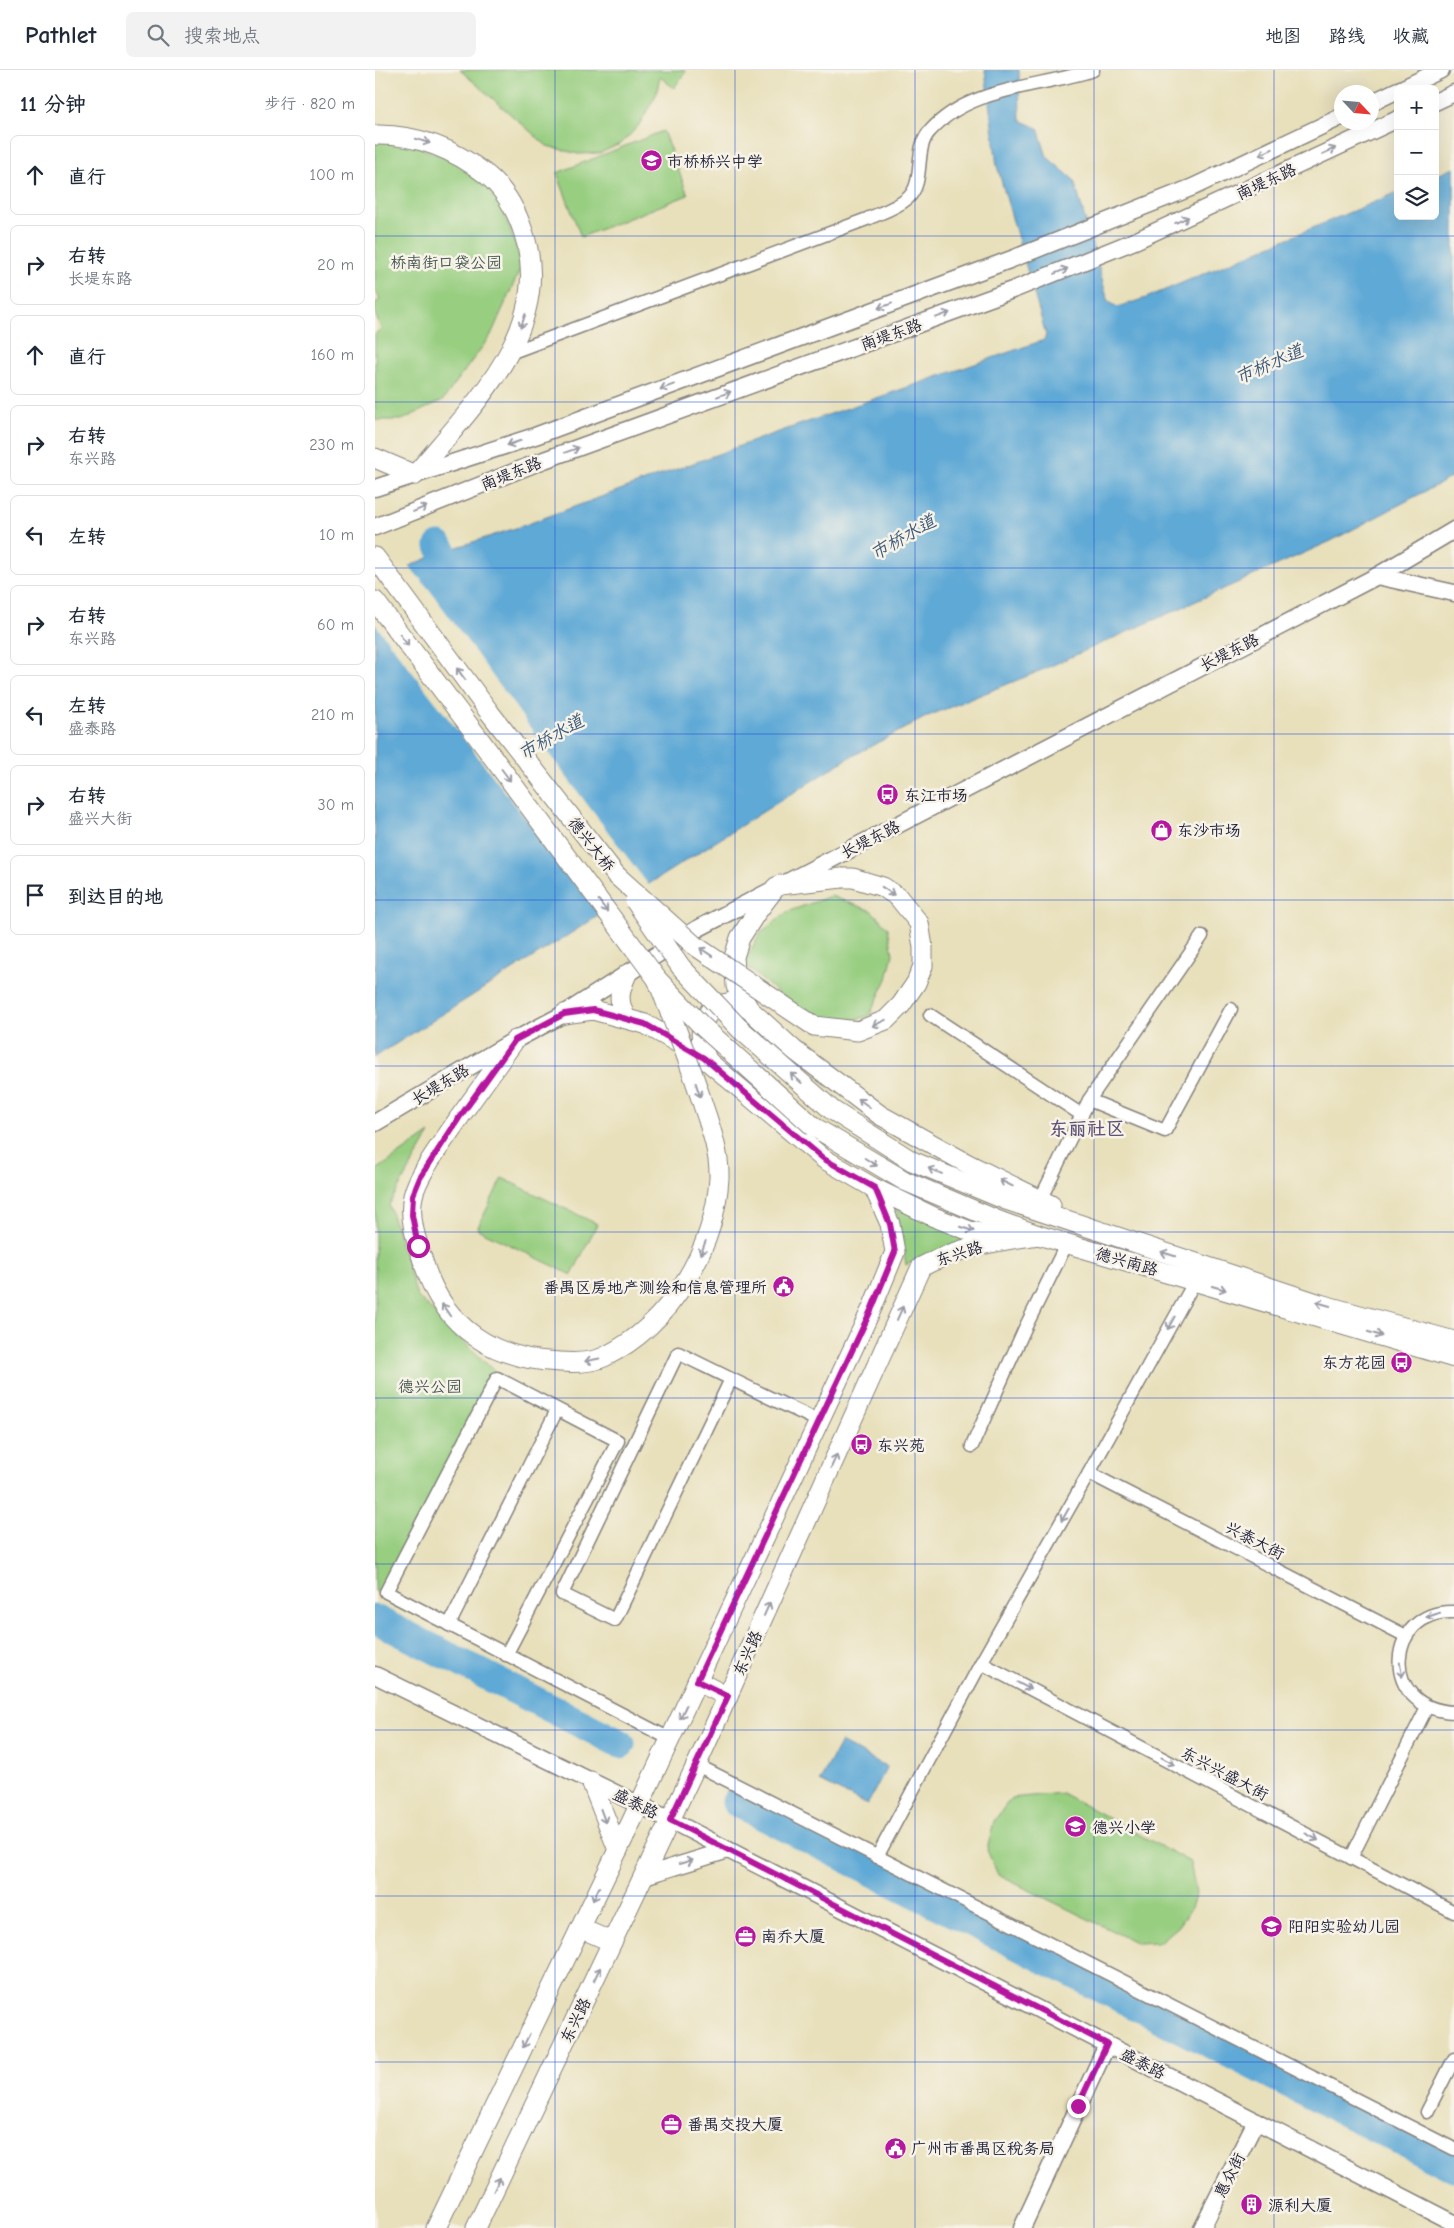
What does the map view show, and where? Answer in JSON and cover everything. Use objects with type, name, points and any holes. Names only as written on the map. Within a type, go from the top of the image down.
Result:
[{"type":"main road","points":[[375,135],[393,135],[417,139],[450,150],[469,160],[497,183],[520,221],[527,243],[530,273],[526,313],[510,352],[483,394],[415,475],[375,458]]},
{"type":"main road","name":"德兴大桥","points":[[375,557],[522,756],[616,875],[681,967],[739,1028],[832,1110]]},
{"type":"main road","name":"德兴大桥","points":[[375,601],[657,979],[702,1026],[814,1126]]},
{"type":"main road","points":[[616,875],[694,945],[814,1026],[857,1031],[886,1020],[901,1005],[916,983],[923,966],[923,947],[919,923],[898,898],[883,887],[853,878],[778,886],[756,913],[741,938],[734,957],[736,986],[749,1009],[794,1050],[880,1114],[968,1164],[1112,1235]]},
{"type":"main road","points":[[625,1018],[621,1007],[619,990],[627,974]]},
{"type":"main road","points":[[515,1040],[459,1118],[420,1178],[413,1195],[412,1215],[418,1246],[435,1290],[448,1313],[463,1328],[483,1342],[504,1352],[526,1359],[578,1363],[603,1357],[633,1338],[661,1313],[696,1266],[710,1228],[719,1177],[715,1145],[687,1053],[657,979]]},
{"type":"main road","points":[[707,1060],[700,1032],[704,1019],[713,1006],[732,1002],[749,1009]]},
{"type":"main road","points":[[564,1014],[593,1010],[645,1024],[707,1060],[824,1159],[875,1188],[934,1217],[970,1231],[1010,1239]]},
{"type":"main road","name":"德兴南路","points":[[832,1110],[912,1161],[1006,1200],[1319,1304],[1454,1341]]},
{"type":"main road","name":"德兴南路","points":[[814,1126],[905,1181],[1037,1235],[1195,1280],[1454,1358]]},
{"type":"main road","name":"东兴路","points":[[436,2228],[618,1850],[872,1308],[895,1252],[890,1224],[875,1188]]},
{"type":"main road","name":"东兴路","points":[[477,2227],[697,1765],[921,1267],[957,1251],[1037,1235]]},
{"type":"main road","points":[[697,1681],[728,1696]]},
{"type":"main road","points":[[591,1781],[618,1850]]},
{"type":"main road","points":[[581,1928],[612,1942]]},
{"type":"street","points":[[510,352],[867,219],[889,209],[907,199],[913,191],[918,176],[922,145],[928,132],[951,113],[979,97],[1093,70]]},
{"type":"street","points":[[1409,85],[1441,70]]},
{"type":"street","points":[[1379,99],[1394,92]]},
{"type":"street","points":[[1439,100],[1454,93]]},
{"type":"street","name":"南堤东路","points":[[375,488],[545,432],[1012,259],[1193,186],[1334,120]]},
{"type":"street","name":"南堤东路","points":[[375,527],[544,460],[1015,288],[1137,240],[1394,121]]},
{"type":"street","name":"长堤东路","points":[[375,1123],[515,1040],[564,1014],[697,929],[1377,576],[1454,530]]},
{"type":"street","points":[[1377,576],[1454,593]]},
{"type":"street","points":[[1040,1200],[1089,1100],[1202,936]]},
{"type":"street","points":[[1089,1100],[1165,1131],[1231,1009]]},
{"type":"street","points":[[930,1015],[1081,1115]]},
{"type":"street","points":[[973,1446],[1025,1328],[1067,1243]]},
{"type":"street","points":[[877,1857],[981,1663],[1089,1473],[1195,1280]]},
{"type":"street","points":[[731,1378],[615,1620],[562,1594],[678,1353],[731,1378],[819,1421]]},
{"type":"street","points":[[506,1654],[617,1441],[497,1378],[386,1592],[670,1739]]},
{"type":"street","points":[[449,1625],[557,1410]]},
{"type":"street","name":"兴泰大街","points":[[1089,1473],[1406,1636]]},
{"type":"street","points":[[1454,1612],[1438,1613],[1425,1618],[1414,1626],[1406,1636],[1399,1660],[1399,1668],[1404,1684],[1413,1698],[1427,1707],[1440,1712],[1454,1712]]},
{"type":"street","name":"东兴兴盛大街","points":[[981,1663],[1454,1912]]},
{"type":"street","name":"盛泰路","points":[[375,1675],[639,1804],[1454,2223]]},
{"type":"street","points":[[1351,1858],[1427,1707]]},
{"type":"street","points":[[697,1765],[1454,2149]]},
{"type":"street","points":[[644,1876],[728,1850]]},
{"type":"street","points":[[1022,2228],[1107,2044]]},
{"type":"street","points":[[1427,2112],[1454,2059]]},
{"type":"street","name":"惠众街","points":[[1202,2228],[1256,2122]]},
{"type":"green space","points":[[460,70],[686,71],[674,88],[660,77],[656,95],[639,125],[622,143],[600,153],[578,154],[547,146]]},
{"type":"green space","points":[[663,131],[688,195],[581,237],[557,173]]},
{"type":"green space","name":"桥南街口袋公园","points":[[375,141],[409,143],[473,169],[500,201],[522,265],[491,335],[443,400],[402,420],[375,420],[375,334],[381,329],[375,313],[375,303],[380,300],[375,289]]},
{"type":"green space","points":[[831,896],[872,911],[888,928],[893,954],[887,979],[869,1016],[835,1023],[821,1020],[797,1007],[744,964],[760,934],[787,912]]},
{"type":"green space","name":"德兴公园","points":[[430,1133],[389,1205],[417,1296],[498,1375],[379,1593],[375,1591],[375,1171]]},
{"type":"green space","points":[[502,1178],[597,1224],[572,1275],[477,1229]]},
{"type":"green space","points":[[896,1205],[976,1238],[938,1250],[906,1265]]},
{"type":"green space","points":[[1062,1793],[1190,1862],[1196,1894],[1190,1910],[1177,1927],[1159,1942],[1137,1943],[998,1875],[987,1850],[994,1821],[1011,1798]]},
{"type":"water","name":"市桥水道","points":[[985,70],[1019,70],[1020,120],[1038,128],[1047,157],[1074,180],[1108,301],[1117,307],[1146,298],[1394,194],[1394,220],[1439,220],[1439,174],[1454,168],[1454,476],[1331,541],[1035,673],[928,716],[845,760],[375,1057],[375,581],[442,552],[522,526],[767,436],[1044,340],[1046,335],[997,166]]},
{"type":"water","points":[[841,1742],[887,1767],[867,1805],[820,1781]]},
{"type":"pier","points":[[408,565],[429,589],[562,771],[650,887],[602,917],[375,624],[375,578]]},
{"type":"waterway","points":[[439,546],[464,586]]},
{"type":"waterway","points":[[375,1619],[621,1744]]},
{"type":"waterway","points":[[736,1802],[1454,2168]]},
{"type":"place","name":"市桥桥兴中学","points":[[651,161]]},
{"type":"place","name":"东江市场","points":[[888,795]]},
{"type":"place","name":"东沙市场","points":[[1161,830]]},
{"type":"place","name":"番禺区房地产测绘和信息管理所","points":[[783,1287]]},
{"type":"place","name":"东方花园","points":[[1402,1362]]},
{"type":"place","name":"东兴苑","points":[[861,1445]]},
{"type":"place","name":"德兴小学","points":[[1076,1827]]},
{"type":"place","name":"阳阳实验幼儿园","points":[[1272,1926]]},
{"type":"place","name":"南乔大厦","points":[[745,1936]]},
{"type":"place","name":"番禺交投大厦","points":[[671,2124]]},
{"type":"place","name":"广州市番禺区税务局","points":[[895,2148]]},
{"type":"place","name":"源利大厦","points":[[1252,2205]]},
{"type":"district","name":"东丽社区","points":[[1087,1128]]},
{"type":"route","points":[[418,1246],[412,1215],[413,1195],[420,1178],[459,1118],[515,1040],[564,1014],[593,1010],[645,1024],[704,1058],[824,1159],[875,1188],[890,1224],[895,1252],[872,1308],[697,1681],[728,1696],[670,1820],[1107,2044],[1078,2106]]}]
